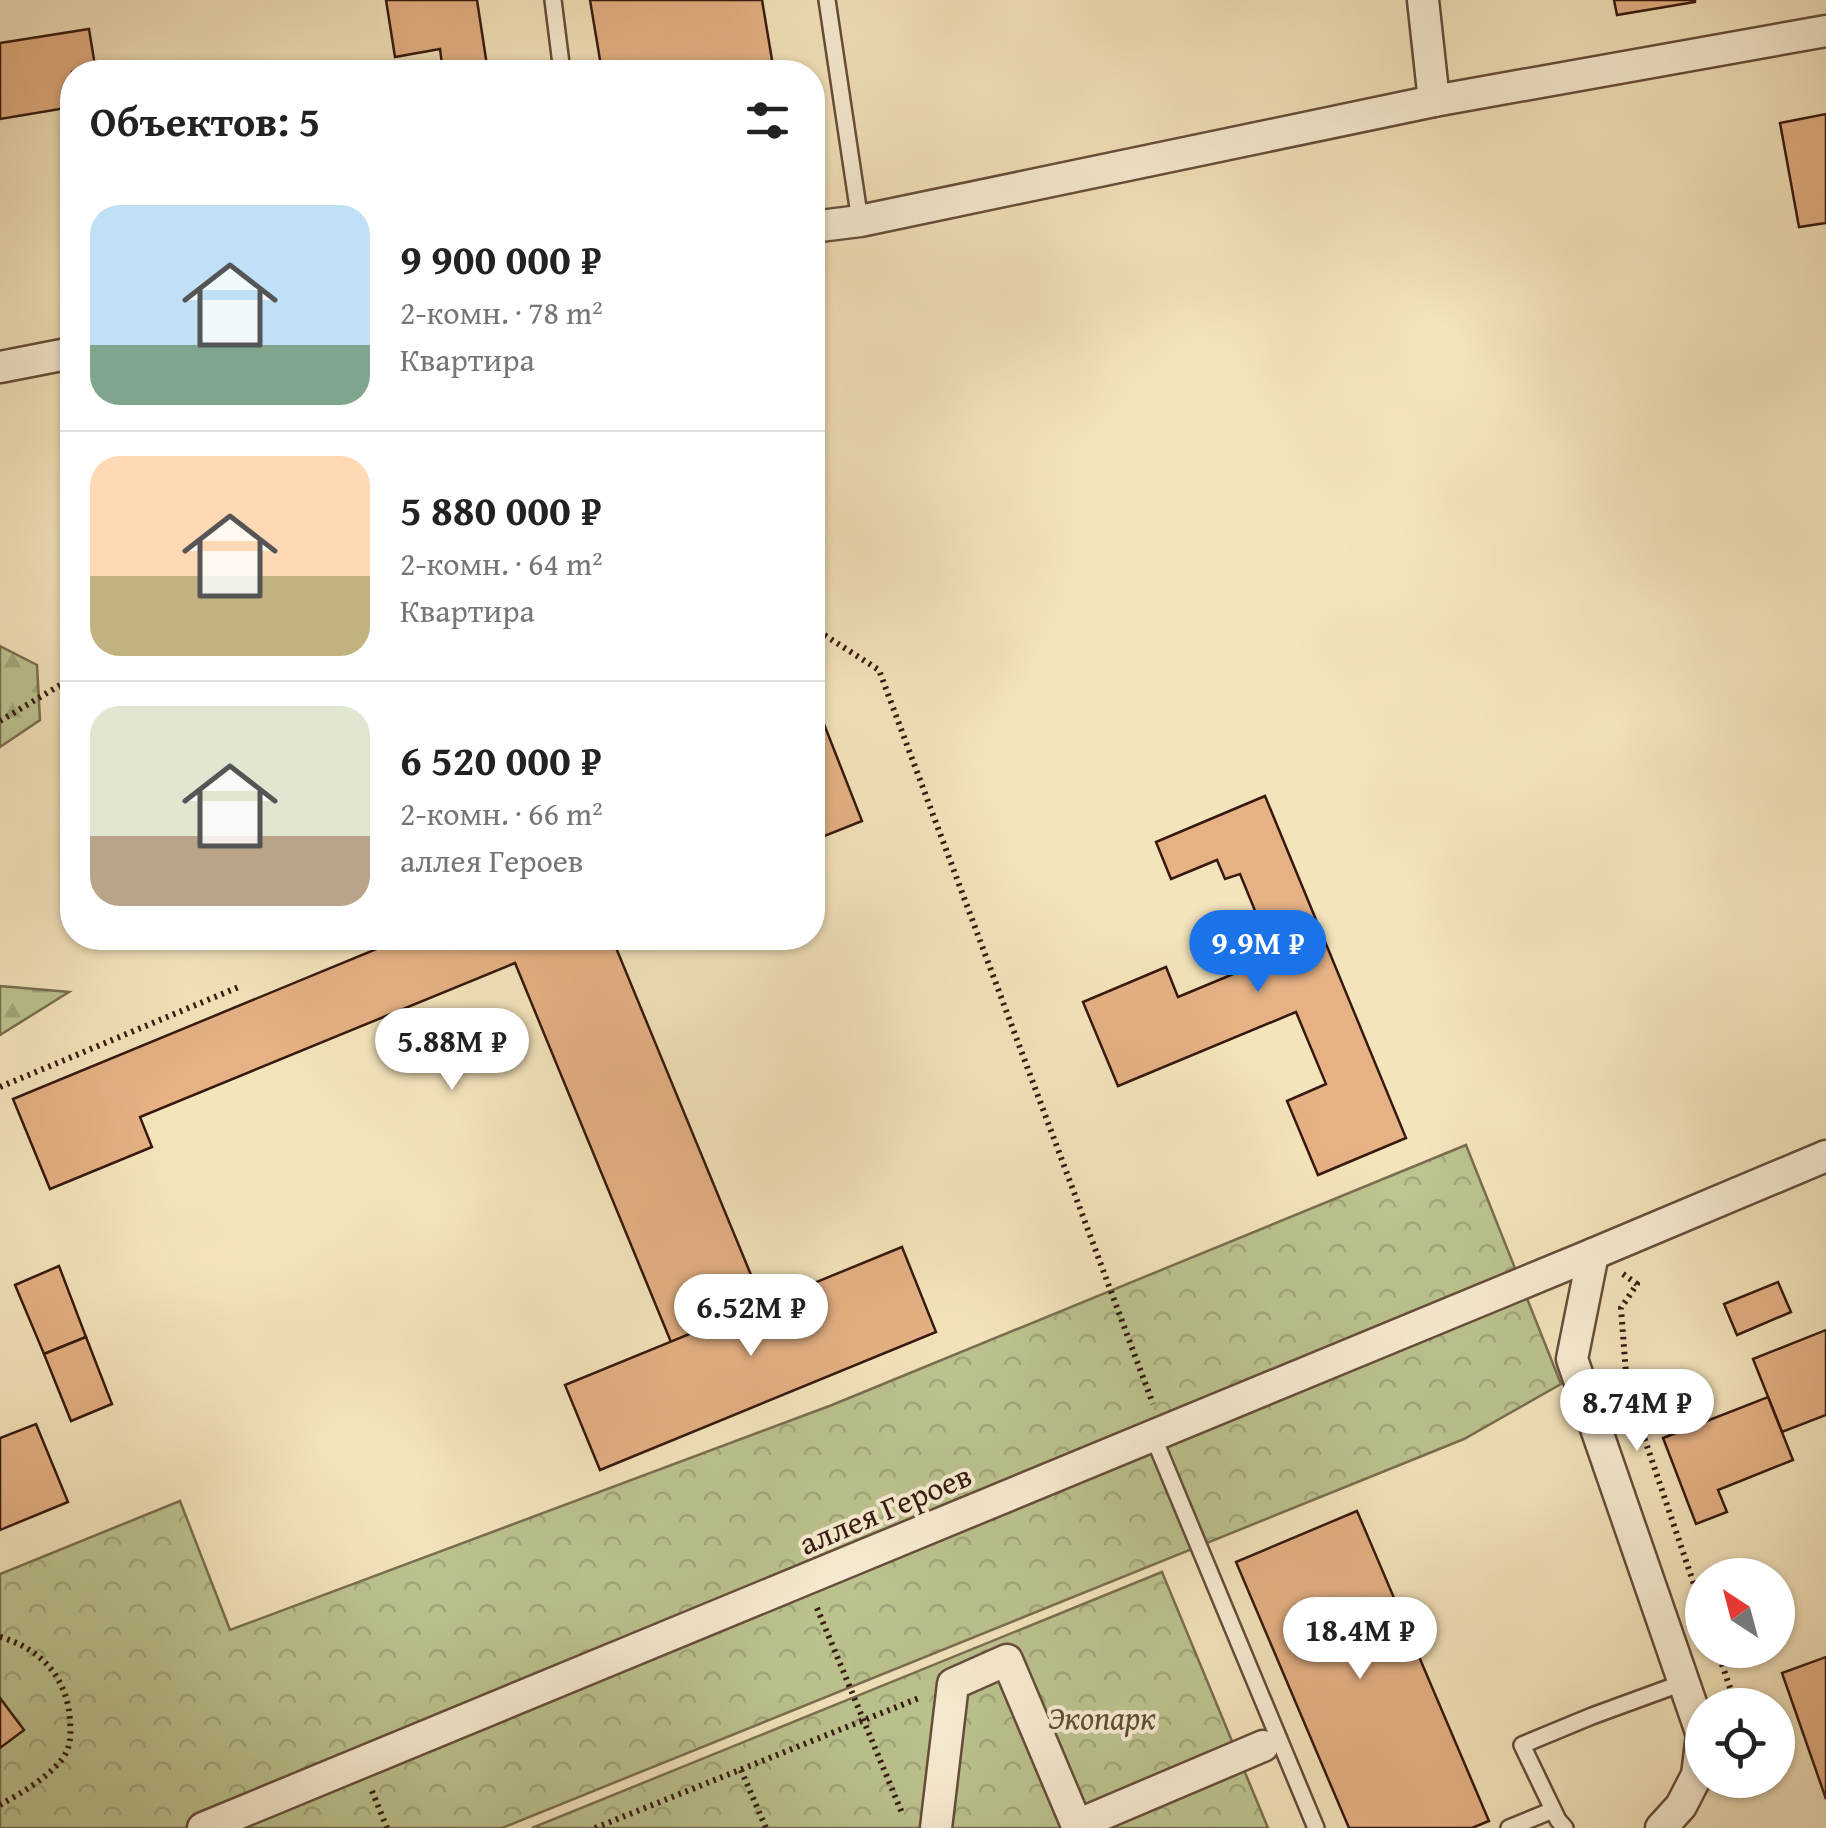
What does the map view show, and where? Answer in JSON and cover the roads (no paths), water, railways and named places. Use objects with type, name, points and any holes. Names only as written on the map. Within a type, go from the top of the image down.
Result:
[{"type":"street","points":[[1424,0],[1434,101]]},
{"type":"street","points":[[825,226],[1434,101],[1826,31]]},
{"type":"street","points":[[0,366],[60,355]]},
{"type":"street","name":"аллея Героев","points":[[203,1828],[806,1580],[1153,1421],[1593,1254],[1826,1156]]},
{"type":"street","points":[[1593,1254],[1572,1359],[1702,1735],[1697,1774],[1680,1806],[1661,1828]]},
{"type":"street","points":[[936,1828],[953,1684],[1007,1660],[1078,1827],[1262,1746]]},
{"type":"lane","points":[[553,0],[560,60]]},
{"type":"lane","points":[[827,0],[860,220]]},
{"type":"lane","points":[[1153,1421],[1316,1828]]},
{"type":"lane","points":[[1564,1828],[1522,1745],[1685,1682]]},
{"type":"lane","points":[[1509,1828],[1553,1810]]},
{"type":"park label","name":"Экопарк","points":[[1102,1717]]}]
